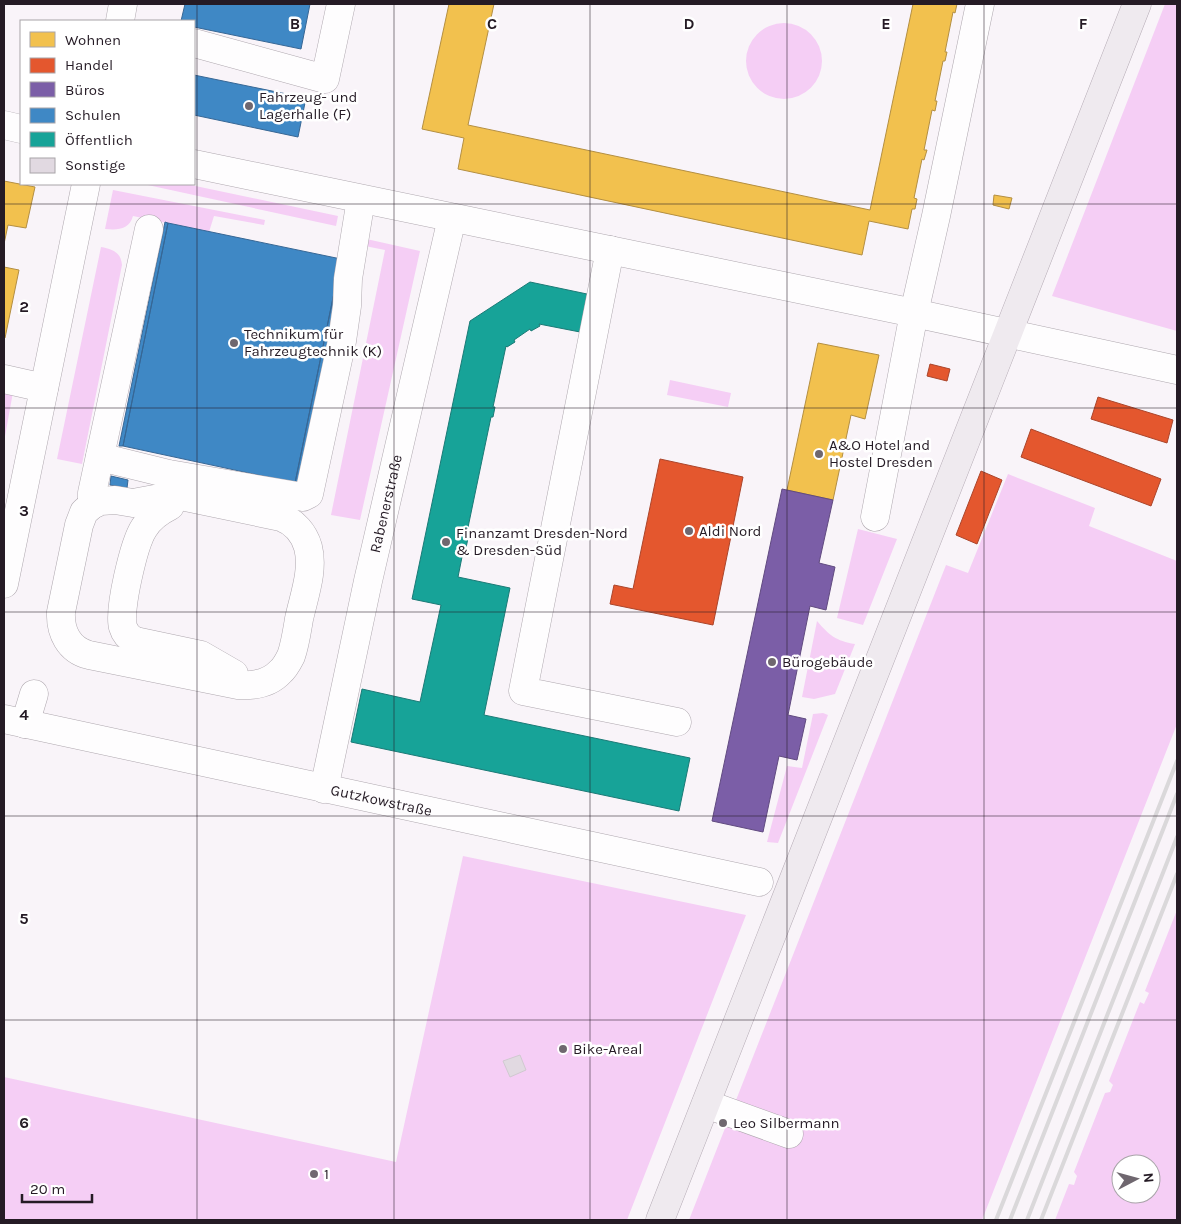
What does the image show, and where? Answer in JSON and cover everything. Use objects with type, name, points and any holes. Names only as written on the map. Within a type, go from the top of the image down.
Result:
[{"type":"main road","points":[[660,1220],[1136,4]]},
{"type":"street","points":[[120,20],[123,4]]},
{"type":"street","points":[[195,43],[325,79],[341,4]]},
{"type":"street","points":[[876,517],[914,313],[980,4]]},
{"type":"street","points":[[4,125],[20,129]]},
{"type":"street","points":[[195,164],[914,313],[1177,370]]},
{"type":"street","points":[[4,584],[86,185]]},
{"type":"street","points":[[296,534],[273,525],[175,505],[137,513],[100,512],[93,518],[89,527],[72,614],[74,631],[80,639],[89,644],[234,674],[253,675],[262,672],[273,665],[281,653],[299,568],[296,534],[304,523],[342,342],[347,306],[348,279],[361,199]]},
{"type":"street","name":"Rabenerstraße","points":[[324,789],[368,581],[452,218]]},
{"type":"street","points":[[92,505],[92,493],[149,229]]},
{"type":"street","points":[[610,250],[523,691],[677,722]]},
{"type":"street","points":[[4,379],[44,388]]},
{"type":"street","points":[[100,457],[169,474],[233,480],[303,497],[309,494]]},
{"type":"street","points":[[176,495],[276,515],[286,519],[308,547],[310,564],[290,658],[284,668],[271,679],[255,685],[238,685],[86,654],[73,647],[66,640],[61,622],[62,607],[79,525],[84,512],[92,505],[106,500],[133,503],[176,495]]},
{"type":"street","points":[[170,506],[148,522],[138,539],[122,617],[124,630],[135,641],[201,655],[234,674]]},
{"type":"street","points":[[14,721],[34,694]]},
{"type":"street","name":"Gutzkowstraße","points":[[14,721],[759,882]]},
{"type":"street","points":[[706,1104],[789,1134]]},
{"type":"shaded area","points":[[1165,4],[1177,4],[1177,331],[1052,296]]},
{"type":"shaded area","points":[[784,23],[798,26],[811,34],[819,47],[822,61],[819,75],[811,88],[798,96],[784,99],[770,96],[757,88],[749,75],[746,61],[749,47],[757,34],[770,26]]},
{"type":"shaded area","points":[[148,185],[191,185],[338,216],[336,226]]},
{"type":"shaded area","points":[[113,190],[265,220],[264,225],[214,216],[209,232],[133,216],[126,227],[105,229]]},
{"type":"shaded area","points":[[362,238],[420,251],[360,520],[331,515],[385,250],[360,245]]},
{"type":"shaded area","points":[[101,247],[118,254],[122,265],[82,464],[57,459]]},
{"type":"shaded area","points":[[670,380],[731,393],[728,407],[667,395]]},
{"type":"shaded area","points":[[4,391],[13,392],[4,442]]},
{"type":"shaded area","points":[[1008,474],[1095,508],[1089,526],[1177,561],[1177,724],[982,1220],[689,1220],[946,565],[968,573]]},
{"type":"shaded area","points":[[858,529],[897,539],[863,625],[837,618]]},
{"type":"shaded area","points":[[817,621],[833,637],[855,644],[835,694],[814,699],[802,697]]},
{"type":"shaded area","points":[[823,713],[828,715],[778,843],[767,842],[787,766],[802,768],[813,714]]},
{"type":"shaded area","points":[[463,856],[746,915],[627,1220],[4,1220],[4,1077],[396,1162]]},
{"type":"shaded area","points":[[1177,910],[1177,1220],[1055,1220],[1069,1184],[1074,1185],[1077,1176],[1074,1172],[1105,1093],[1110,1092],[1113,1085],[1109,1081],[1140,1002],[1144,1004],[1149,993],[1145,991]]},
{"type":"building: Wohnen","points":[[449,4],[494,4],[468,125],[870,210],[913,4],[957,4],[955,13],[953,12],[945,52],[947,52],[945,61],[943,61],[935,101],[937,101],[935,111],[932,110],[924,150],[927,150],[924,160],[922,159],[914,198],[917,199],[915,209],[912,209],[908,229],[869,221],[862,255],[458,169],[464,138],[422,129]]},
{"type":"building: Wohnen","points":[[4,181],[35,187],[26,228],[8,225],[4,244]]},
{"type":"building: Wohnen","points":[[994,195],[1012,198],[1009,209],[993,205]]},
{"type":"building: Wohnen","points":[[4,267],[19,270],[5,338],[4,337]]},
{"type":"building: Wohnen","name":"A&O Hotel and Hostel Dresden","points":[[818,343],[879,355],[865,419],[851,415],[833,500],[787,490]]},
{"type":"building: Handel","points":[[930,364],[950,369],[947,381],[927,376]]},
{"type":"building: Handel","points":[[1098,397],[1173,420],[1167,443],[1091,419]]},
{"type":"building: Handel","points":[[1031,429],[1161,479],[1151,506],[1021,457]]},
{"type":"building: Handel","name":"Aldi Nord","points":[[660,459],[743,477],[713,625],[610,604],[614,585],[633,589]]},
{"type":"building: Handel","points":[[981,471],[1002,480],[977,544],[956,535]]},
{"type":"building: Büros","name":"Bürogebäude","points":[[782,489],[833,500],[819,563],[835,567],[826,610],[810,606],[788,715],[806,719],[797,760],[779,756],[763,832],[712,821]]},
{"type":"building: Schulen","points":[[185,4],[310,4],[301,49],[195,27],[195,20],[181,20]]},
{"type":"building: Schulen","name":"Fahrzeug- und Lagerhalle (F)","points":[[195,75],[306,98],[298,137],[195,115]]},
{"type":"building: Schulen","points":[[165,222],[168,223],[123,446],[119,446]]},
{"type":"building: Schulen","name":"Technikum für Fahrzeugtechnik (K)","points":[[168,223],[341,259],[295,483],[123,446]]},
{"type":"building: Schulen","points":[[335,288],[344,290],[302,484],[295,483]]},
{"type":"building: Schulen","points":[[111,476],[128,480],[127,488],[110,485]]},
{"type":"building: Öffentlich","name":"Finanzamt Dresden-Nord & Dresden-Süd","points":[[530,282],[587,294],[580,332],[539,324],[540,326],[531,331],[530,329],[514,340],[515,342],[506,346],[493,407],[495,407],[493,417],[491,417],[466,537],[468,538],[466,548],[464,547],[458,577],[510,588],[484,715],[690,758],[679,811],[351,742],[362,689],[420,702],[441,605],[412,599],[470,321]]},
{"type":"building: Sonstige","points":[[520,1055],[526,1070],[510,1077],[503,1061]]},
{"type":"railway","points":[[996,1220],[1177,761]]},
{"type":"railway","points":[[1010,1220],[1177,794]]},
{"type":"railway","points":[[1027,1220],[1177,837]]},
{"type":"railway","points":[[1041,1220],[1177,874]]},
{"type":"place","name":"Fahrzeug- und Lagerhalle (F)","points":[[249,106]]},
{"type":"place","name":"Technikum für Fahrzeugtechnik (K)","points":[[234,343]]},
{"type":"place","name":"A&O Hotel and Hostel Dresden","points":[[819,454]]},
{"type":"place","name":"Aldi Nord","points":[[689,531]]},
{"type":"place","name":"Finanzamt Dresden-Nord & Dresden-Süd","points":[[446,542]]},
{"type":"place","name":"Bürogebäude","points":[[772,662]]},
{"type":"place","name":"Bike-Areal","points":[[563,1049]]},
{"type":"place","name":"Leo Silbermann","points":[[723,1123]]},
{"type":"place","name":"1","points":[[314,1174]]}]
